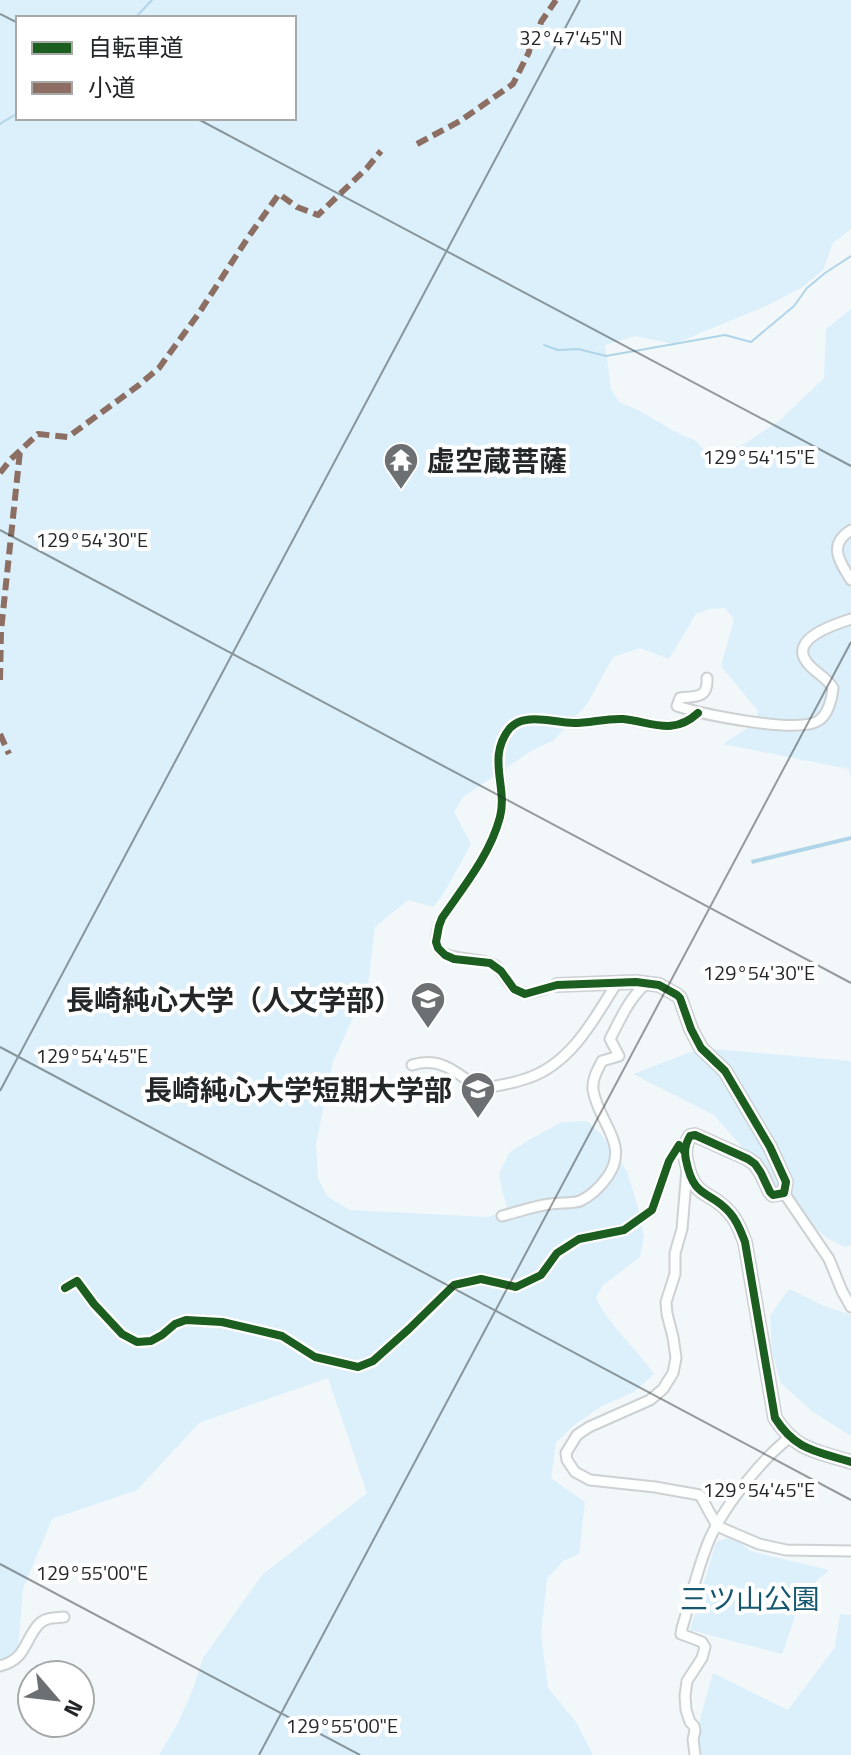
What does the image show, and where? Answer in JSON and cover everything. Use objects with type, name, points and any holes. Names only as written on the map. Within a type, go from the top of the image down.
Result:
[{"type":"street","points":[[851,530],[843,536],[837,550],[851,580]]},
{"type":"street","points":[[707,678],[708,688],[703,694],[680,698],[677,706],[698,713],[761,723],[816,722],[828,708],[833,688],[804,659],[802,652],[805,642],[816,633],[851,619]]},
{"type":"street","points":[[698,713],[680,725],[668,727],[622,719],[576,723],[527,719],[517,722],[509,729],[499,753],[497,767],[501,816],[485,854],[442,918],[436,942],[445,955],[454,959],[496,966],[514,989],[525,994],[557,985],[636,982],[659,985],[680,998],[701,1048],[725,1071],[770,1147],[786,1182],[784,1193],[829,1259],[851,1307]]},
{"type":"street","points":[[412,1065],[422,1062],[450,1067],[479,1089],[529,1078],[567,1053],[593,1023],[616,984]]},
{"type":"street","points":[[502,1216],[549,1204],[576,1203],[602,1184],[614,1167],[617,1150],[599,1109],[593,1079],[602,1061],[619,1056],[610,1039],[626,1008],[646,984]]},
{"type":"street","points":[[684,1151],[690,1136],[713,1142],[755,1164],[773,1195],[784,1193]]},
{"type":"street","points":[[65,1288],[77,1281],[122,1334],[137,1342],[151,1341],[186,1320],[222,1322],[282,1336],[315,1357],[358,1367],[373,1361],[454,1285],[481,1279],[516,1287],[541,1275],[557,1253],[579,1239],[624,1230],[652,1210],[669,1161],[679,1145],[696,1186],[728,1209],[742,1233],[775,1418],[789,1438],[808,1449],[851,1462]]},
{"type":"street","points":[[687,1165],[682,1229],[675,1253],[675,1274],[666,1302],[676,1358],[673,1373],[663,1389],[650,1400],[598,1422],[577,1435],[566,1453],[567,1460],[575,1472],[590,1480],[700,1495],[717,1526],[759,1544],[786,1550],[851,1551]]},
{"type":"street","points":[[695,1755],[694,1726],[686,1710],[685,1696],[687,1681],[702,1658],[705,1647],[702,1642],[681,1634],[708,1544],[717,1526],[757,1470],[789,1438]]},
{"type":"street","points":[[0,1666],[15,1659],[42,1622],[64,1617]]},
{"type":"green space","points":[[0,0],[851,0],[851,229],[833,243],[823,270],[801,288],[766,306],[674,344],[635,336],[605,345],[611,389],[619,402],[696,441],[712,458],[746,443],[780,420],[824,378],[826,329],[851,309],[851,780],[849,769],[723,744],[755,723],[758,711],[721,666],[734,619],[725,608],[696,614],[669,659],[640,648],[613,657],[587,704],[554,740],[531,751],[463,797],[454,812],[471,844],[433,907],[408,900],[375,927],[368,984],[333,1062],[316,1144],[318,1179],[328,1197],[350,1210],[488,1217],[508,1210],[499,1174],[509,1153],[562,1122],[587,1121],[601,1134],[627,1171],[644,1236],[640,1257],[602,1286],[596,1298],[608,1318],[654,1374],[634,1392],[602,1406],[573,1426],[556,1443],[551,1478],[585,1502],[579,1554],[563,1561],[547,1579],[541,1635],[548,1688],[576,1722],[593,1755],[159,1755],[178,1723],[203,1658],[262,1575],[367,1493],[328,1378],[199,1423],[137,1490],[52,1519],[23,1589],[18,1648],[0,1664]]},
{"type":"green space","points":[[701,1048],[851,1061],[851,1245],[845,1247],[827,1238],[782,1199],[757,1164],[714,1115],[633,1074]]},
{"type":"green space","points":[[789,1289],[851,1315],[851,1436],[813,1412],[781,1383],[772,1352],[770,1316]]},
{"type":"green space","name":"三ツ山公園","points":[[732,1536],[750,1551],[829,1570],[803,1593],[782,1654],[690,1630],[716,1542]]},
{"type":"green space","points":[[840,1614],[851,1615],[851,1755],[692,1755],[713,1673],[788,1710],[835,1647]]},
{"type":"water","points":[[851,836],[851,840],[752,864],[751,860]]},
{"type":"waterway","points":[[137,16],[152,0]]},
{"type":"waterway","points":[[0,124],[16,114]]},
{"type":"waterway","points":[[544,345],[558,350],[578,349],[606,356],[725,335],[751,342],[794,306],[807,288],[851,256]]},
{"type":"marked path","points":[[417,144],[460,121],[513,84],[530,44],[537,37],[541,22],[556,0]]},
{"type":"marked path","points":[[0,473],[38,434],[68,437],[159,368],[279,194],[297,207],[318,215],[381,151]]},
{"type":"marked path","points":[[0,680],[1,631],[20,451]]},
{"type":"marked path","points":[[0,734],[9,754]]},
{"type":"cycle path","points":[[698,713],[689,720],[671,726],[623,719],[574,723],[532,719],[512,727],[499,750],[502,806],[496,831],[476,870],[442,918],[436,942],[445,955],[454,959],[490,963],[501,971],[514,989],[525,994],[557,985],[636,982],[659,985],[680,998],[701,1048],[725,1071],[770,1147],[786,1182],[784,1193],[773,1195],[755,1164],[748,1159],[695,1135],[690,1136],[687,1142],[685,1157],[693,1182],[730,1213],[745,1242],[775,1418],[799,1444],[851,1462]]},
{"type":"cycle path","points":[[65,1288],[77,1281],[122,1334],[137,1342],[151,1341],[186,1320],[222,1322],[282,1336],[315,1357],[358,1367],[373,1361],[454,1285],[481,1279],[516,1287],[541,1275],[557,1253],[579,1239],[624,1230],[652,1210],[669,1161],[679,1145],[684,1151]]},
{"type":"place","name":"虚空蔵菩薩","points":[[401,491]]},
{"type":"place","name":"長崎純心大学（人文学部）","points":[[428,1030]]},
{"type":"place","name":"長崎純心大学短期大学部","points":[[478,1120]]}]
